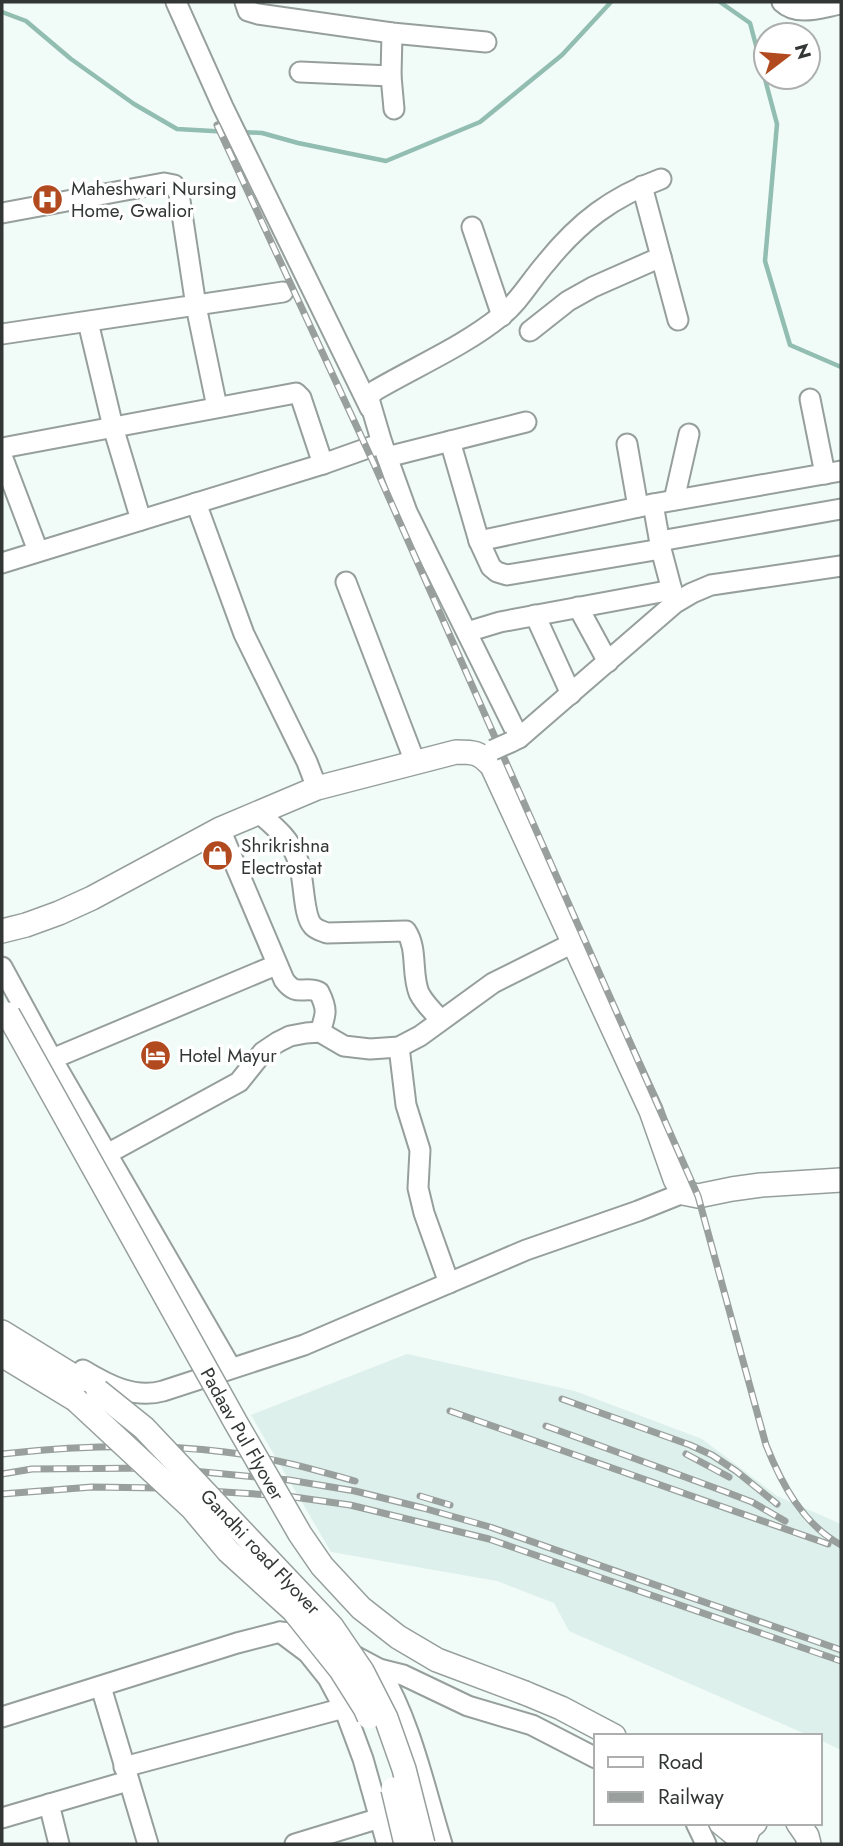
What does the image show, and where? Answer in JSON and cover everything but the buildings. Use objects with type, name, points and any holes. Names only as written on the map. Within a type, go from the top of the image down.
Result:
[{"type":"main road","points":[[2,931],[26,925],[81,903],[220,829],[317,788],[456,752],[487,753],[651,1111],[675,1179],[683,1193],[698,1196],[751,1186],[841,1180]]},
{"type":"main road","name":"Padaav Pul Flyover","points":[[4,1015],[305,1563],[325,1589],[365,1628],[434,1670],[525,1700],[561,1707],[610,1734]]},
{"type":"main road","name":"Gandhi road Flyover","points":[[2,1332],[98,1391],[144,1428],[332,1626],[362,1671],[386,1718],[404,1769],[423,1844]]},
{"type":"main road","name":"Gandhi road Flyover","points":[[2,1355],[76,1400],[192,1508],[228,1551],[293,1610],[341,1670],[365,1708],[387,1762],[406,1844]]},
{"type":"main road","name":"Padaav Pul Flyover","points":[[525,1700],[594,1739]]},
{"type":"main road","points":[[725,1825],[747,1836]]},
{"type":"main road","points":[[799,1825],[809,1844]]},
{"type":"street","points":[[176,2],[223,107],[370,408],[407,512],[467,632],[515,740]]},
{"type":"street","points":[[245,2],[248,11],[258,14],[392,33],[486,42]]},
{"type":"street","points":[[782,2],[790,9],[802,10],[841,4]]},
{"type":"street","points":[[392,33],[391,76],[394,109]]},
{"type":"street","points":[[300,72],[391,76]]},
{"type":"street","points":[[370,408],[369,399],[376,390],[476,334],[502,316],[546,261],[578,227],[612,202],[661,179]]},
{"type":"street","points":[[2,214],[164,183],[174,186],[179,194],[196,306],[216,407]]},
{"type":"street","points":[[642,186],[678,320]]},
{"type":"street","points":[[472,226],[502,316]]},
{"type":"street","points":[[530,331],[568,301],[661,257]]},
{"type":"street","points":[[2,334],[283,292]]},
{"type":"street","points":[[88,322],[113,427],[141,520]]},
{"type":"street","points":[[2,448],[296,393],[301,398],[323,464]]},
{"type":"street","points":[[479,541],[645,505],[833,472],[810,399]]},
{"type":"street","points":[[2,563],[323,464],[384,450],[450,441],[526,422]]},
{"type":"street","points":[[674,500],[689,434]]},
{"type":"street","points":[[450,441],[479,541],[491,567],[507,575],[841,509]]},
{"type":"street","points":[[627,444],[645,505],[661,545],[673,596]]},
{"type":"street","points":[[2,456],[38,551]]},
{"type":"street","points":[[196,503],[244,634],[307,762],[317,788]]},
{"type":"street","points":[[467,632],[500,622],[578,607],[673,596],[692,593],[712,585],[841,566]]},
{"type":"street","points":[[346,582],[415,762]]},
{"type":"street","points":[[487,753],[515,740],[571,694],[608,662],[673,596]]},
{"type":"street","points":[[578,607],[608,662]]},
{"type":"street","points":[[535,615],[571,694]]},
{"type":"street","points":[[259,813],[282,833],[299,862],[310,923],[316,929],[327,933],[406,932],[410,938],[419,992],[441,1020]]},
{"type":"street","points":[[220,829],[276,965],[288,985],[297,991],[314,989],[325,1003],[326,1014],[320,1032]]},
{"type":"street","points":[[107,1154],[239,1082],[263,1052],[290,1036],[320,1032],[344,1046],[370,1049],[399,1047],[420,1036],[493,983],[573,943]]},
{"type":"street","points":[[51,1059],[276,965]]},
{"type":"street","points":[[2,967],[51,1059],[231,1368]]},
{"type":"street","points":[[399,1047],[407,1105],[420,1150],[418,1188],[449,1283]]},
{"type":"street","points":[[2,1320],[100,1380],[121,1390],[150,1394],[304,1345],[526,1250],[683,1193]]},
{"type":"street","points":[[280,1632],[308,1653],[328,1678],[344,1708],[363,1759],[387,1844]]},
{"type":"street","points":[[2,1717],[280,1632],[316,1635],[379,1669],[403,1675],[468,1706],[532,1725],[594,1757]]},
{"type":"street","points":[[379,1669],[390,1687],[408,1733],[442,1844]]},
{"type":"street","points":[[101,1687],[148,1844]]},
{"type":"street","points":[[2,1818],[48,1804],[126,1774],[344,1708]]},
{"type":"street","points":[[48,1804],[59,1844]]},
{"type":"street","points":[[295,1844],[380,1818]]},
{"type":"street","points":[[697,1825],[706,1844]]},
{"type":"shaded area","points":[[407,1354],[575,1391],[702,1439],[777,1496],[841,1524],[841,1750],[822,1741],[822,1734],[805,1734],[569,1631],[554,1603],[497,1581],[331,1552],[251,1415]]},
{"type":"waterway","points":[[243,132],[262,133],[386,161],[480,122],[562,55],[611,2]]},
{"type":"waterway","points":[[720,2],[750,23],[777,124],[765,261],[790,345],[841,367]]},
{"type":"waterway","points":[[2,12],[26,21],[71,59],[134,104],[177,129],[230,132]]},
{"type":"railway","points":[[217,125],[374,464],[698,1196],[772,1460],[805,1515],[841,1545]]},
{"type":"railway","points":[[562,1399],[712,1455],[777,1504]]},
{"type":"railway","points":[[450,1411],[828,1544]]},
{"type":"railway","points":[[546,1426],[752,1502],[785,1521]]},
{"type":"railway","points":[[2,1454],[113,1447],[197,1449],[275,1460],[355,1481]]},
{"type":"railway","points":[[686,1454],[729,1477]]},
{"type":"railway","points":[[2,1474],[32,1469],[161,1468],[289,1480],[355,1491],[490,1527],[841,1650]]},
{"type":"railway","points":[[2,1494],[92,1487],[160,1488],[287,1496],[350,1505],[489,1539],[841,1661]]},
{"type":"railway","points":[[420,1496],[450,1505]]},
{"type":"place","name":"Maheshwari Nursing Home, Gwalior","points":[[48,199]]},
{"type":"place","name":"Shrikrishna Electrostat","points":[[218,856]]},
{"type":"place","name":"Hotel Mayur","points":[[156,1055]]}]
